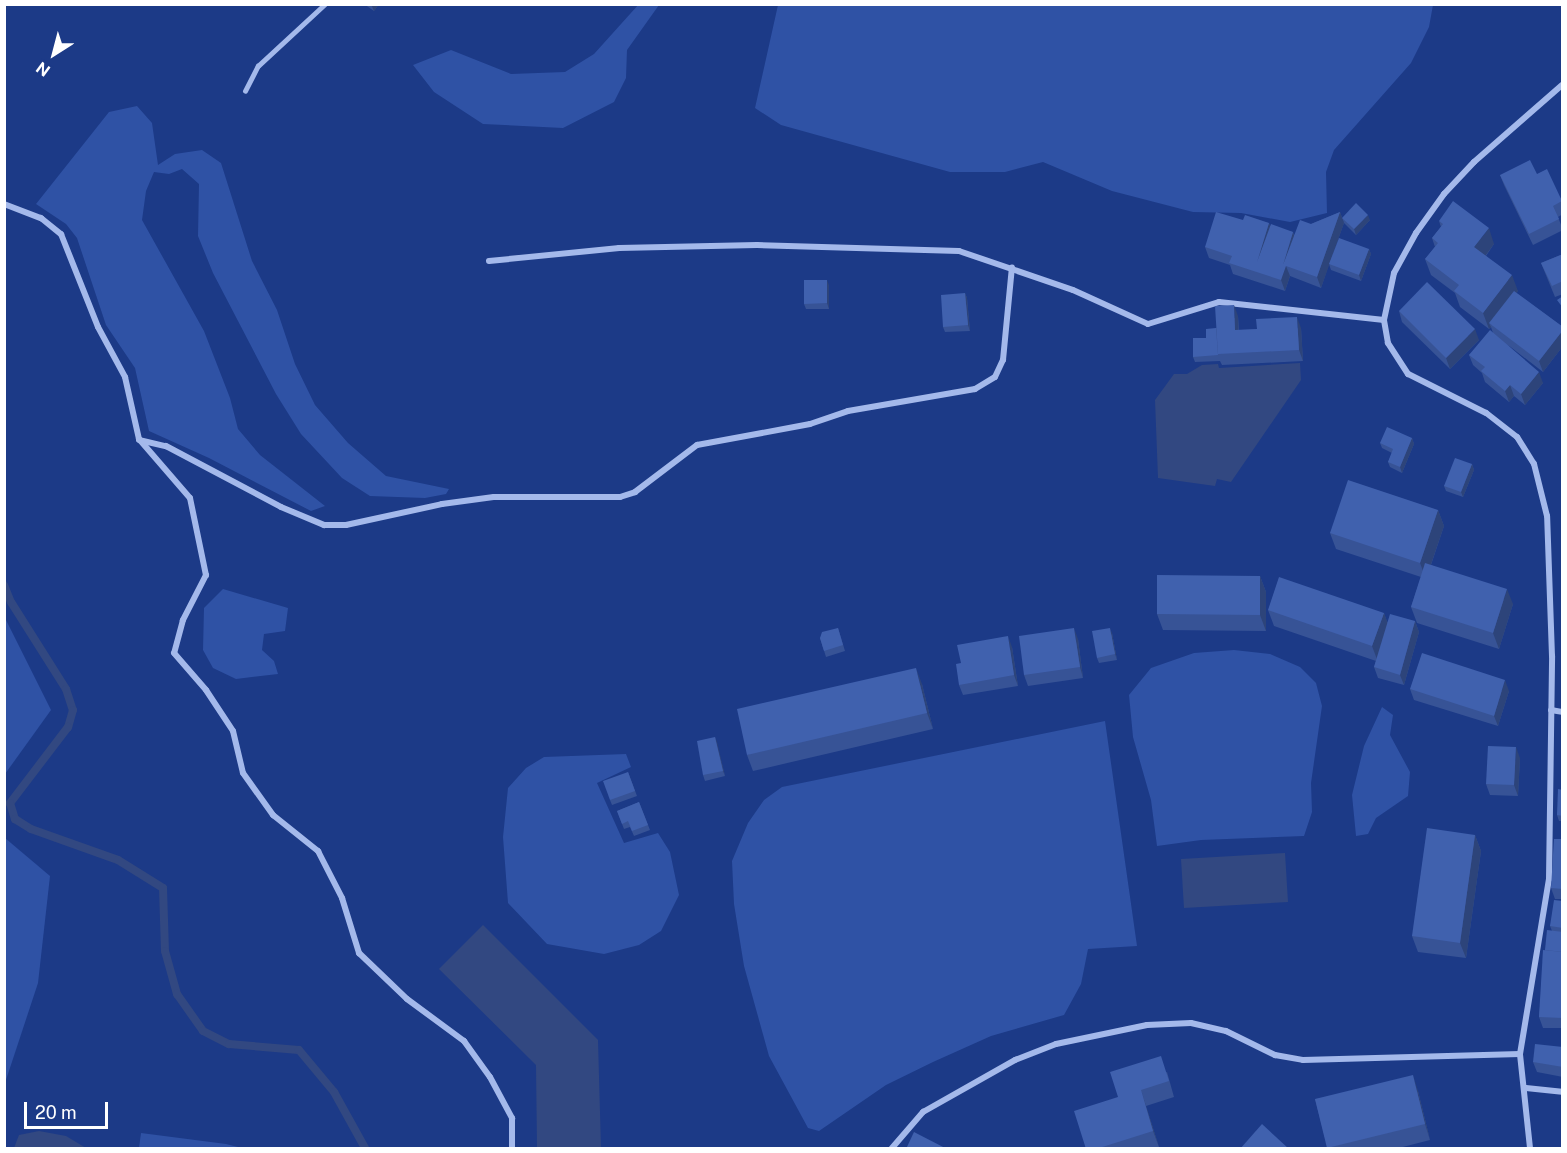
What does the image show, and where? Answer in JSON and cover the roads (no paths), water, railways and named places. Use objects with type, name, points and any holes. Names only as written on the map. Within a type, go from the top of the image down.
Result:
[{"type":"street","points":[[1530,1149],[1526,1088],[1520,1054],[1549,879],[1551,710],[1547,516],[1534,464],[1527,449],[1503,424],[1408,374],[1388,343],[1384,320],[1394,273],[1416,233],[1444,194],[1474,162],[1563,85]]},
{"type":"street","points":[[4,204],[41,218],[61,234],[98,327],[125,376],[139,440],[190,498],[206,575],[183,620],[174,653],[206,690],[233,731],[243,772],[273,815],[318,851],[342,898],[359,953],[407,999],[464,1041],[490,1077],[512,1118],[512,1149]]},
{"type":"street","points":[[489,261],[620,248],[757,245],[959,251],[1012,267],[1148,324],[1219,302],[1248,302],[1384,320]]},
{"type":"street","points":[[139,440],[166,446],[281,507],[324,525],[346,525],[442,504],[494,497],[620,497],[635,492],[698,445],[810,424],[848,411],[975,389],[995,377],[1004,360],[1012,267]]},
{"type":"street","points":[[1551,710],[1563,712]]},
{"type":"street","points":[[892,1149],[923,1112],[1015,1060],[1056,1044],[1147,1025],[1191,1023],[1226,1031],[1275,1054],[1303,1060],[1520,1054]]},
{"type":"street","points":[[1526,1088],[1563,1092]]},
{"type":"lane","points":[[245,91],[258,66],[325,4]]},
{"type":"waterway","points":[[4,585],[11,602],[66,689],[73,710],[68,727],[10,803],[15,819],[31,829],[118,860],[163,888],[165,951],[177,994],[203,1031],[229,1044],[299,1050],[334,1092],[365,1148]]}]
